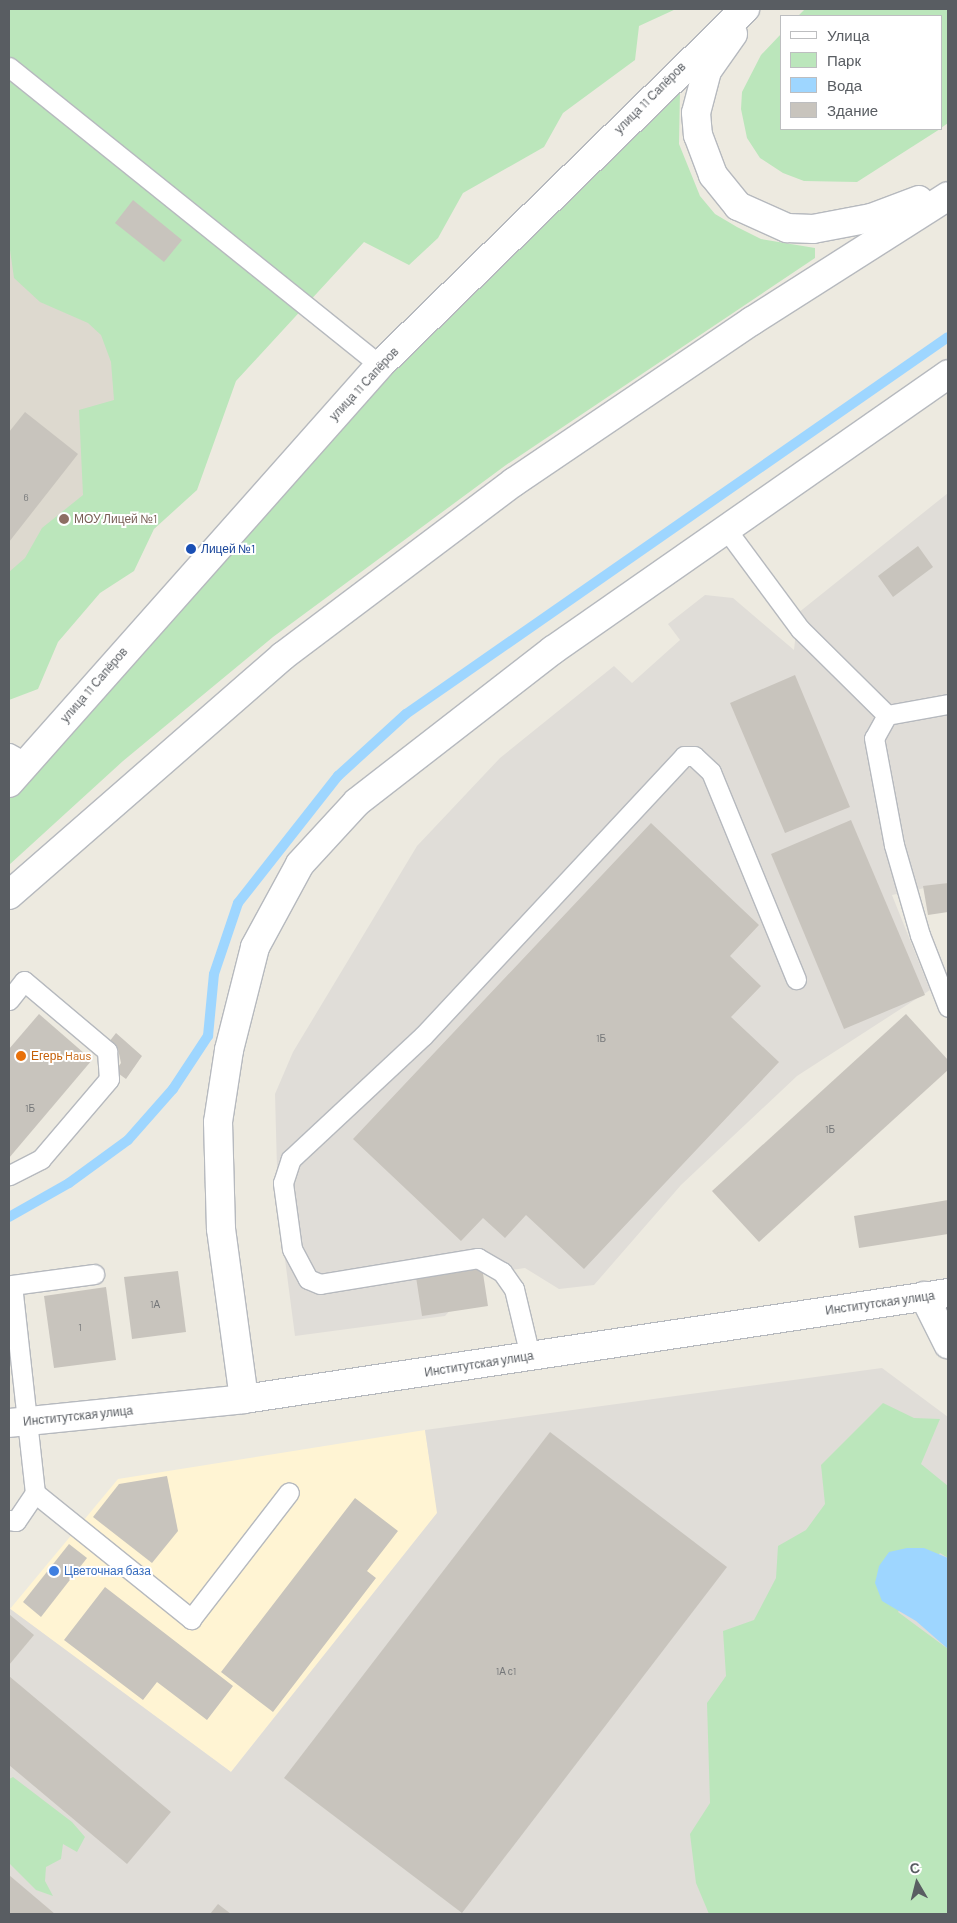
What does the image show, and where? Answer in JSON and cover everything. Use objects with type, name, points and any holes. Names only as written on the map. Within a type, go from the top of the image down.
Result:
[{"type":"street","name":"улица 11 Сапёров","points":[[14,766],[380,365],[745,9]]},
{"type":"street","points":[[751,9],[707,71],[696,113],[698,135],[713,175],[738,206],[787,228],[813,229],[871,218],[948,188]]},
{"type":"street","points":[[9,895],[283,656],[514,482],[752,320],[948,196]]},
{"type":"street","points":[[244,1399],[221,1229],[218,1122],[229,1050],[255,947],[300,864],[365,796],[553,650],[948,374]]},
{"type":"street","points":[[936,1295],[948,1344]]},
{"type":"street","name":"Институтская улица","points":[[18,1422],[244,1399],[936,1295]]},
{"type":"lane","points":[[9,67],[380,365]]},
{"type":"lane","points":[[726,529],[800,629],[887,715]]},
{"type":"lane","points":[[887,715],[948,704]]},
{"type":"lane","points":[[887,715],[874,738],[880,783],[920,935],[948,1007]]},
{"type":"lane","points":[[530,1356],[514,1289],[502,1272],[478,1258],[320,1284],[308,1279],[292,1249],[284,1171],[291,1159],[423,1036],[684,756],[694,756],[711,772],[796,979]]},
{"type":"lane","points":[[9,1000],[24,981],[106,1051],[109,1079],[41,1159],[9,1175]]},
{"type":"lane","points":[[94,1274],[12,1284],[18,1422],[35,1493],[191,1619],[289,1492]]},
{"type":"lane","points":[[9,1520],[16,1521],[35,1493]]},
{"type":"shaded area","name":"МОУ Лицей №1","points":[[9,214],[229,389],[9,649]]},
{"type":"shaded area","points":[[948,493],[948,883],[892,895],[930,990],[797,1076],[681,1185],[594,1285],[559,1289],[525,1268],[483,1274],[445,1316],[295,1336],[278,1206],[275,1094],[293,1052],[417,846],[500,758],[614,666],[632,683],[680,640],[668,624],[705,595],[733,598],[794,650],[798,613]]},
{"type":"shaded area","points":[[882,1368],[948,1417],[948,1914],[9,1914],[9,1608],[231,1772],[437,1513],[425,1430]]},
{"type":"shaded area","points":[[425,1430],[438,1512],[231,1772],[10,1609],[118,1479]]},
{"type":"green space","points":[[9,9],[676,9],[639,26],[635,60],[563,113],[544,147],[463,193],[438,238],[409,265],[364,242],[236,381],[197,490],[154,529],[134,571],[100,593],[58,642],[38,689],[9,700],[9,572],[25,558],[42,528],[83,495],[79,410],[114,400],[111,362],[101,335],[88,323],[40,302],[14,278],[9,243]]},
{"type":"green space","points":[[805,9],[948,9],[948,123],[942,127],[942,15],[799,15]]},
{"type":"green space","points":[[780,35],[780,130],[938,130],[857,182],[804,181],[783,173],[760,158],[747,138],[741,109],[742,92],[761,55]]},
{"type":"green space","points":[[674,84],[680,91],[679,144],[700,196],[715,214],[737,227],[761,239],[815,248],[815,258],[506,465],[273,637],[123,761],[9,865],[9,798],[392,373]]},
{"type":"green space","points":[[883,1403],[914,1418],[940,1419],[921,1464],[948,1486],[948,1558],[940,1553],[898,1612],[948,1649],[948,1914],[709,1914],[696,1883],[690,1834],[710,1803],[707,1703],[726,1676],[723,1631],[754,1620],[776,1578],[778,1546],[806,1530],[825,1504],[821,1465]]},
{"type":"green space","points":[[13,1777],[72,1822],[85,1837],[77,1852],[63,1844],[61,1859],[46,1867],[45,1881],[53,1896],[36,1890],[9,1863],[9,1779]]},
{"type":"water","points":[[907,1548],[924,1548],[948,1558],[948,1649],[916,1621],[882,1601],[875,1583],[879,1566],[889,1552]]},
{"type":"building","points":[[133,200],[182,240],[164,262],[115,223]]},
{"type":"building","points":[[25,412],[78,454],[9,542],[9,432]]},
{"type":"building","points":[[918,546],[933,567],[893,597],[878,576]]},
{"type":"building","points":[[795,675],[850,807],[785,833],[730,703]]},
{"type":"building","points":[[851,820],[925,995],[844,1029],[771,854]]},
{"type":"building","points":[[651,823],[759,925],[730,956],[761,986],[731,1017],[779,1062],[584,1269],[526,1215],[505,1238],[483,1218],[461,1241],[353,1139]]},
{"type":"building","points":[[948,883],[948,912],[928,915],[923,886]]},
{"type":"building","points":[[39,1014],[92,1060],[9,1158],[9,1049]]},
{"type":"building","points":[[906,1014],[948,1060],[948,1070],[759,1242],[712,1191]]},
{"type":"building","points":[[116,1033],[142,1056],[126,1079],[115,1071],[121,1063],[118,1049],[109,1042]]},
{"type":"building","points":[[948,1200],[948,1234],[859,1248],[854,1216]]},
{"type":"building","points":[[482,1267],[488,1306],[422,1316],[416,1277]]},
{"type":"building","points":[[178,1271],[186,1332],[132,1339],[124,1277]]},
{"type":"building","points":[[106,1287],[116,1360],[54,1368],[44,1296]]},
{"type":"building","points":[[550,1432],[727,1567],[462,1913],[284,1778]]},
{"type":"building","points":[[167,1476],[178,1531],[152,1563],[93,1517],[119,1484]]},
{"type":"building","points":[[355,1498],[398,1531],[367,1571],[376,1578],[273,1712],[221,1672]]},
{"type":"building","points":[[69,1544],[87,1558],[41,1617],[23,1602]]},
{"type":"building","points":[[105,1587],[233,1686],[207,1720],[157,1682],[143,1700],[64,1640]]},
{"type":"building","points":[[9,1614],[34,1635],[9,1665]]},
{"type":"building","points":[[9,1676],[171,1812],[127,1864],[9,1765]]},
{"type":"building","points":[[9,1875],[55,1914],[9,1914]]},
{"type":"building","points":[[218,1904],[231,1914],[210,1914]]},
{"type":"waterway","points":[[9,1217],[69,1183],[128,1140],[173,1089],[208,1036],[214,974],[238,903],[338,776],[406,714],[948,337]]},
{"type":"place","name":"МОУ Лицей №1","points":[[64,519]]},
{"type":"place","name":"Лицей №1","points":[[191,549]]},
{"type":"place","name":"Егерь Haus","points":[[21,1056]]},
{"type":"place","name":"Цветочная база","points":[[54,1571]]}]
